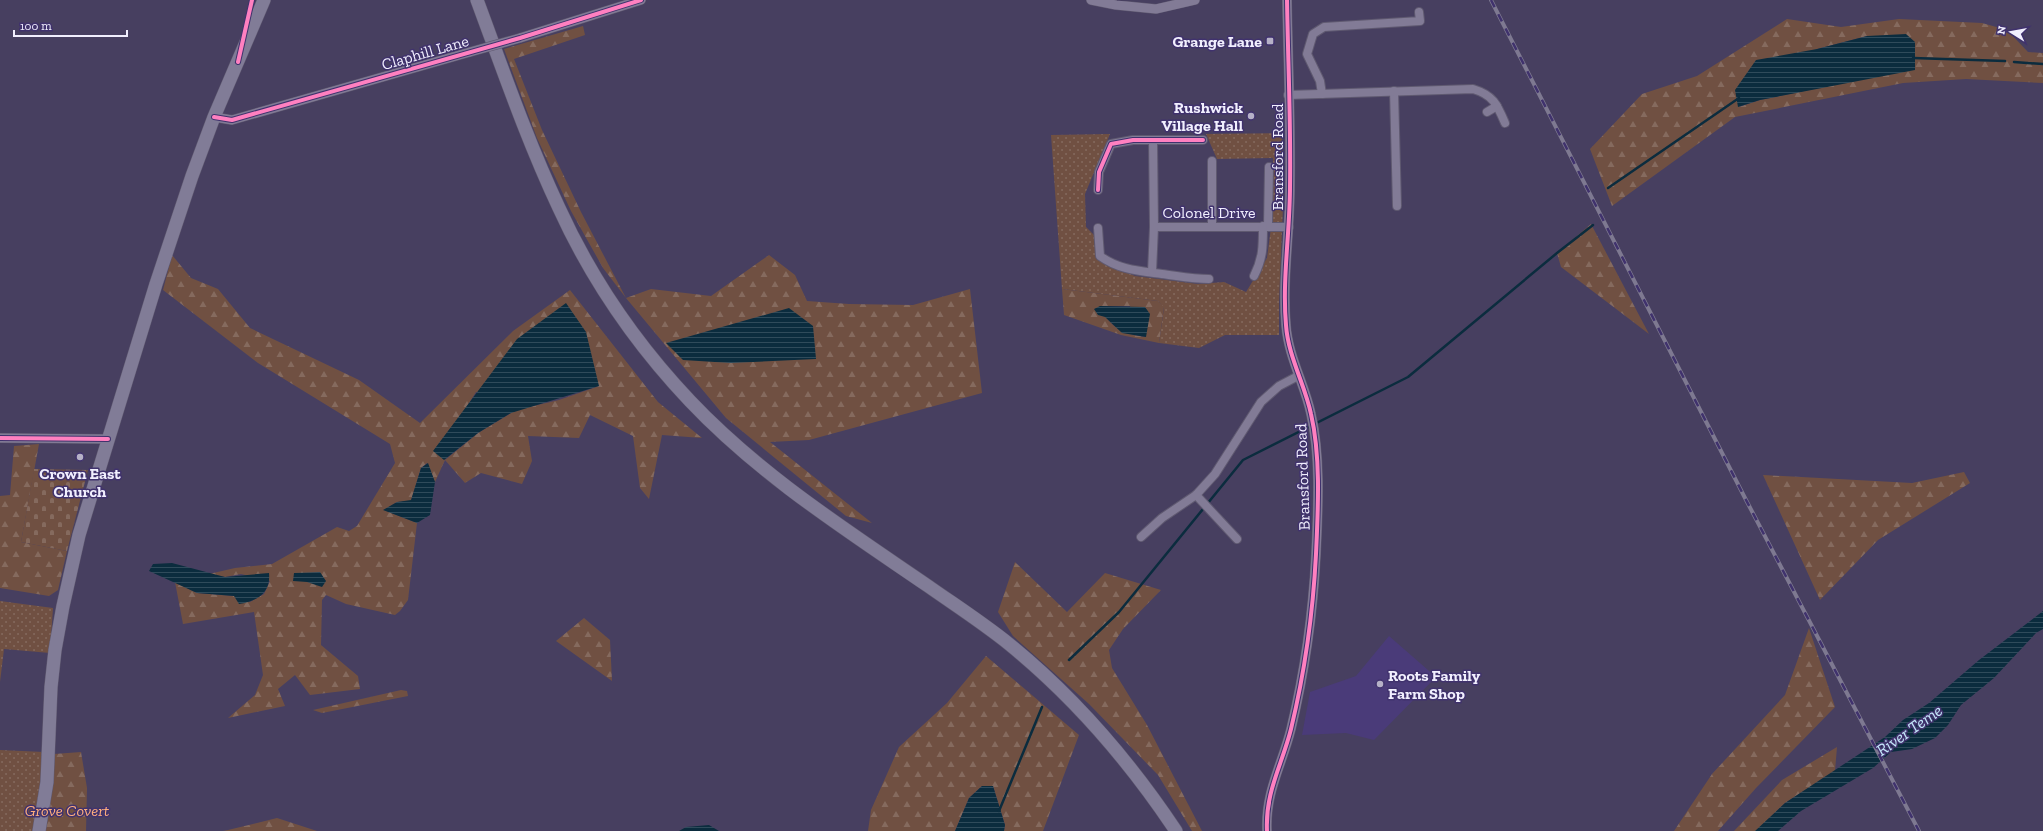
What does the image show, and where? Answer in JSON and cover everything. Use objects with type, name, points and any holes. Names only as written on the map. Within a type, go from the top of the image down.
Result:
[{"type":"highway","points":[[39,831],[47,782],[51,687],[57,636],[77,542],[169,246],[214,117],[264,0]]},
{"type":"highway","points":[[477,0],[532,148],[560,210],[592,271],[644,347],[666,375],[691,402],[767,472],[804,501],[1008,643],[1050,680],[1087,718],[1133,772],[1176,831]]},
{"type":"street","name":"Claphill Lane","points":[[214,117],[232,120],[520,38],[641,0]]},
{"type":"street","points":[[1091,0],[1116,5],[1156,9],[1195,0]]},
{"type":"street","name":"Bransford Road","points":[[1267,831],[1267,804],[1290,732],[1303,675],[1311,625],[1316,560],[1317,487],[1314,430],[1311,413],[1298,376],[1286,329],[1285,314],[1290,178],[1287,0]]},
{"type":"street","points":[[1322,94],[1320,80],[1307,54],[1313,34],[1324,27],[1420,21],[1419,12]]},
{"type":"street","points":[[1288,95],[1473,89],[1486,93],[1497,106],[1505,123]]},
{"type":"street","points":[[1394,91],[1397,206]]},
{"type":"street","points":[[1487,112],[1497,106]]},
{"type":"street","points":[[1098,190],[1099,172],[1111,144],[1133,140],[1203,140]]},
{"type":"street","name":"Colonel Drive","points":[[1152,272],[1154,227],[1153,140]]},
{"type":"street","points":[[1212,160],[1212,226]]},
{"type":"street","points":[[1254,276],[1261,262],[1263,252],[1269,167]]},
{"type":"street","name":"Colonel Drive","points":[[1154,227],[1289,227]]},
{"type":"street","points":[[1098,228],[1100,256],[1111,263],[1134,270],[1191,279],[1209,279]]},
{"type":"street","points":[[1142,537],[1162,518],[1196,495],[1215,474],[1261,402],[1279,386],[1298,376]]},
{"type":"street","points":[[0,438],[108,439]]},
{"type":"street","points":[[1196,495],[1237,539]]},
{"type":"shaded area","name":"Roots Family Farm Shop","points":[[1389,636],[1436,677],[1374,740],[1346,733],[1302,735],[1310,692],[1356,676]]},
{"type":"green space","points":[[1787,19],[1841,27],[1899,19],[1982,23],[2007,30],[2028,52],[2043,53],[2043,83],[1966,79],[1903,83],[1735,117],[1612,206],[1590,149],[1642,94],[1697,76]],"holes":[[[1867,36],[1839,84],[1760,100],[1739,107],[1817,49]]]},
{"type":"green space","points":[[583,26],[585,35],[514,59],[542,130],[581,212],[626,298],[603,268],[571,211],[537,138],[504,49]]},
{"type":"green space","points":[[1282,133],[1284,183],[1279,335],[1225,335],[1199,348],[1159,343],[1164,308],[1158,301],[1062,289],[1051,135],[1110,134],[1085,194],[1086,227],[1094,235],[1096,259],[1135,276],[1198,284],[1224,282],[1246,292],[1267,258],[1272,220],[1273,158],[1217,159],[1206,134]]},
{"type":"green space","points":[[1591,224],[1649,334],[1561,267],[1557,253]]},
{"type":"green space","points":[[172,255],[191,278],[218,289],[250,328],[359,380],[420,423],[513,331],[570,290],[658,402],[702,438],[662,435],[649,499],[640,488],[633,436],[590,415],[579,438],[528,436],[532,461],[522,484],[481,473],[465,483],[445,460],[435,482],[427,463],[421,468],[411,501],[397,502],[384,510],[417,523],[408,600],[400,611],[395,615],[346,604],[326,595],[322,600],[321,645],[358,676],[360,689],[310,695],[295,675],[278,689],[285,706],[228,718],[255,695],[263,675],[254,612],[183,624],[175,582],[197,593],[234,596],[250,602],[264,594],[270,581],[241,574],[225,577],[209,574],[235,568],[272,564],[337,527],[349,531],[357,526],[395,463],[390,444],[258,363],[163,290]],"holes":[[[599,386],[559,400],[516,410],[478,433],[445,460],[461,416],[476,392]]]},
{"type":"green space","points":[[769,255],[795,275],[807,301],[849,304],[913,305],[970,289],[982,393],[809,440],[770,442],[872,523],[846,516],[726,418],[626,298],[651,289],[711,296]]},
{"type":"green space","points":[[1062,289],[1158,301],[1164,307],[1159,343],[1121,335],[1064,315]],"holes":[[[1100,306],[1130,306],[1146,337],[1131,334],[1118,329],[1108,320]]]},
{"type":"green space","points":[[39,444],[21,542],[67,551],[58,590],[49,596],[0,588],[0,496],[10,495],[14,446]]},
{"type":"green space","points":[[34,469],[88,470],[67,551],[21,542]]},
{"type":"green space","points":[[1964,472],[1970,483],[1878,540],[1820,600],[1763,475],[1912,483]]},
{"type":"green space","points":[[1015,562],[1067,612],[1105,573],[1161,590],[1123,629],[1109,650],[1112,668],[1147,725],[1202,831],[1192,831],[1158,775],[1089,704],[1013,636],[998,612]]},
{"type":"green space","points":[[0,601],[53,608],[50,653],[4,649],[0,682]]},
{"type":"green space","points":[[584,618],[610,640],[612,681],[556,641]]},
{"type":"green space","points":[[1809,628],[1835,707],[1756,788],[1718,831],[1674,831],[1712,774],[1785,695]]},
{"type":"green space","points":[[986,656],[1079,735],[1043,831],[1004,831],[1005,825],[993,786],[982,786],[969,798],[955,831],[868,831],[871,810],[899,747],[947,703]]},
{"type":"green space","points":[[401,690],[407,691],[408,696],[322,713],[313,710]]},
{"type":"green space","points":[[1837,747],[1835,771],[1785,803],[1756,831],[1734,831],[1782,780]]},
{"type":"green space","points":[[0,750],[44,752],[42,781],[34,831],[0,831]]},
{"type":"green space","name":"Grove Covert","points":[[81,752],[87,788],[86,831],[42,831],[54,754]]},
{"type":"green space","points":[[277,818],[317,831],[223,831],[228,830]]},
{"type":"water","points":[[1906,34],[1915,42],[1915,70],[1760,100],[1738,107],[1735,90],[1756,60],[1817,49],[1867,36]]},
{"type":"water","points":[[566,303],[586,332],[599,386],[511,413],[478,433],[444,460],[433,451],[517,339]]},
{"type":"water","points":[[1100,306],[1145,307],[1150,314],[1146,337],[1122,333],[1105,317],[1098,315],[1094,309]]},
{"type":"water","points":[[789,308],[813,326],[816,359],[731,363],[683,360],[666,343]]},
{"type":"water","points":[[428,463],[435,482],[430,515],[417,523],[383,510],[397,502],[411,500],[421,468]]},
{"type":"water","points":[[172,563],[225,577],[269,573],[268,586],[262,595],[252,601],[239,604],[234,596],[197,593],[149,571],[153,564]]},
{"type":"water","points":[[320,572],[326,581],[322,587],[307,582],[293,581],[294,573]]},
{"type":"water","name":"River Teme","points":[[2043,611],[2043,629],[2036,633],[1994,678],[1961,705],[1948,725],[1935,738],[1912,749],[1891,752],[1873,768],[1801,811],[1778,831],[1755,831],[1785,803],[1885,737],[1903,720],[1929,703],[1979,660]]},
{"type":"water","points":[[982,786],[993,786],[1005,825],[1004,831],[955,831],[969,798]]},
{"type":"water","points":[[709,825],[719,831],[679,831],[686,827]]},
{"type":"waterway","points":[[1913,58],[2005,61]]},
{"type":"waterway","points":[[2014,62],[2043,64]]},
{"type":"waterway","points":[[1608,188],[1739,98]]},
{"type":"waterway","points":[[1069,660],[1119,612],[1243,460],[1408,377],[1557,253],[1593,225]]},
{"type":"waterway","points":[[999,811],[1042,707]]},
{"type":"railway","points":[[1491,0],[1745,498],[1919,831]]},
{"type":"cycle path","points":[[238,62],[252,0]]},
{"type":"cycle path","points":[[214,117],[232,120],[520,38],[641,0]]},
{"type":"cycle path","points":[[1267,831],[1267,817],[1271,791],[1291,729],[1308,642],[1313,598],[1318,502],[1318,466],[1311,414],[1293,359],[1287,337],[1286,325],[1285,291],[1290,203],[1290,116],[1287,0]]},
{"type":"cycle path","points":[[1098,190],[1099,172],[1111,144],[1133,140],[1203,140]]},
{"type":"cycle path","points":[[0,438],[108,439]]},
{"type":"place","name":"Grange Lane","points":[[1270,41]]},
{"type":"place","name":"Rushwick Village Hall","points":[[1251,116]]},
{"type":"place","name":"Crown East Church","points":[[80,457]]},
{"type":"place","name":"Roots Family Farm Shop","points":[[1380,684]]}]
